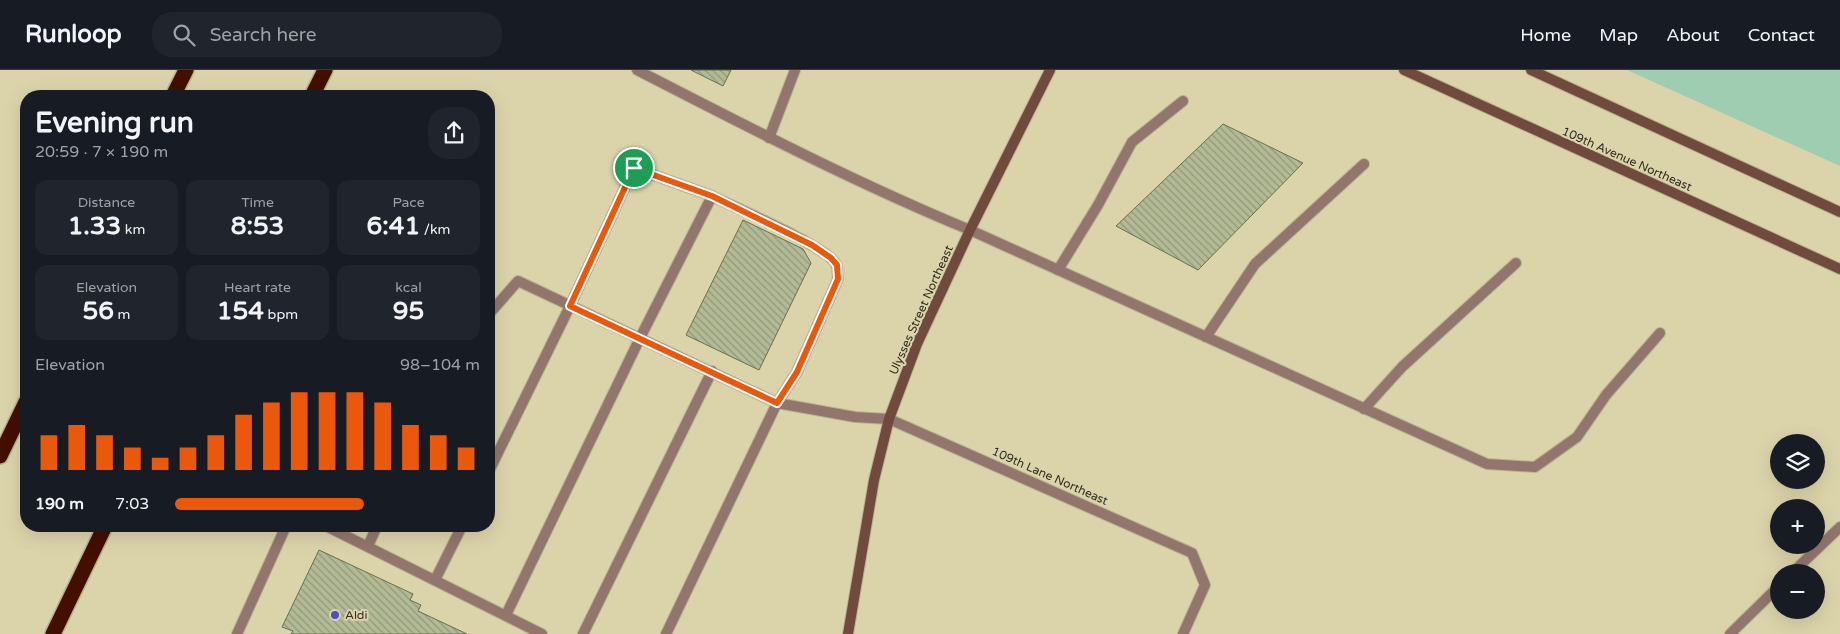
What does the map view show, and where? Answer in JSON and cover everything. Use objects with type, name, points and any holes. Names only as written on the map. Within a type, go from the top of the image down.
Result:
[{"type":"highway","points":[[176,90],[186,70]]},
{"type":"highway","points":[[315,90],[325,70]]},
{"type":"highway","points":[[0,456],[20,414]]},
{"type":"highway","points":[[53,634],[102,532]]},
{"type":"main road","name":"Ulysses Street Northeast","points":[[848,634],[874,480],[889,419],[917,344],[970,230],[1050,70]]},
{"type":"main road","name":"109th Avenue Northeast","points":[[1404,70],[1840,269]]},
{"type":"main road","points":[[1531,70],[1840,212]]},
{"type":"street","points":[[637,70],[769,138],[1487,464],[1535,466],[1577,437],[1606,395],[1660,333]]},
{"type":"street","points":[[769,138],[795,70]]},
{"type":"street","points":[[1058,270],[1098,205],[1132,142],[1183,102]]},
{"type":"street","points":[[1206,337],[1255,264],[1364,164]]},
{"type":"street","points":[[495,459],[570,306],[634,168],[712,196],[798,238],[831,258],[837,265],[838,279],[797,372],[777,403],[666,634]]},
{"type":"street","points":[[506,616],[640,338],[712,196]]},
{"type":"street","points":[[1364,409],[1402,367],[1516,263]]},
{"type":"street","points":[[495,307],[518,281],[777,403],[855,417],[889,419]]},
{"type":"street","points":[[583,634],[712,371]]},
{"type":"street","name":"109th Lane Northeast","points":[[889,419],[1192,553],[1205,585],[1183,634]]},
{"type":"street","points":[[1801,564],[1840,526]]},
{"type":"street","points":[[237,634],[283,532]]},
{"type":"street","points":[[339,532],[542,634]]},
{"type":"street","points":[[368,546],[374,532]]},
{"type":"street","points":[[435,580],[459,532]]},
{"type":"street","points":[[1730,634],[1770,595]]},
{"type":"green space","points":[[1627,70],[1840,70],[1840,166]]},
{"type":"building","points":[[691,70],[731,70],[723,86]]},
{"type":"building","points":[[1223,124],[1303,163],[1198,270],[1116,226]]},
{"type":"building","points":[[743,220],[803,249],[811,263],[759,370],[686,335]]},
{"type":"building","points":[[319,550],[413,594],[410,600],[421,605],[418,611],[467,634],[291,634],[293,631],[282,627]]},
{"type":"place","name":"Aldi","points":[[335,615]]},
{"type":"route","points":[[634,168],[712,196],[812,245],[831,258],[837,265],[838,279],[797,372],[777,403],[570,306],[634,168]]}]
